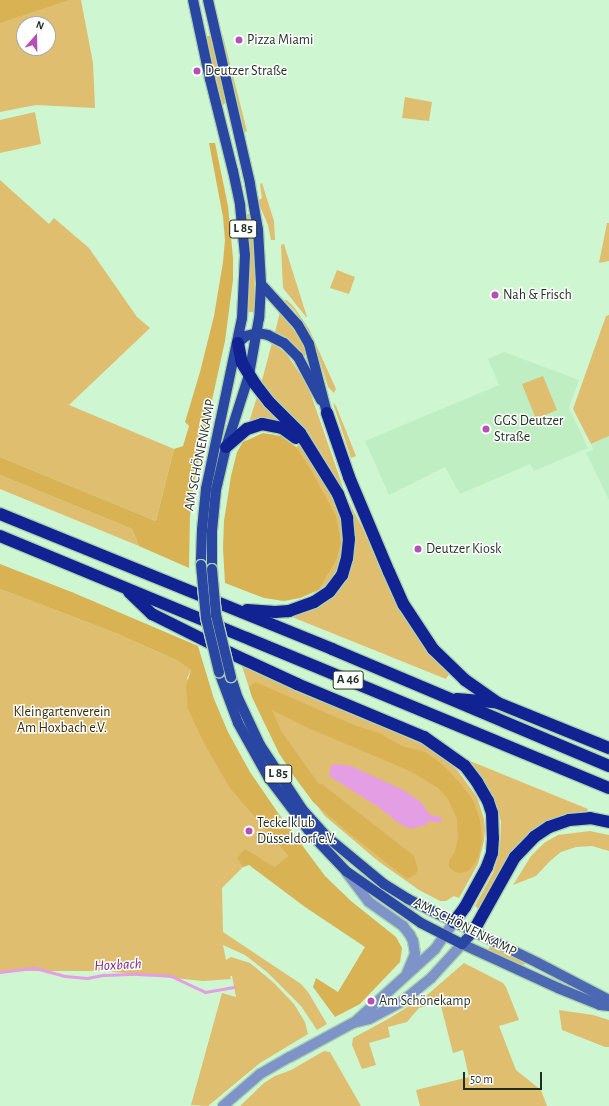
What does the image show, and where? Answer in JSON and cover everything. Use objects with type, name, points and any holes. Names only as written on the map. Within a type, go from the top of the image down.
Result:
[{"type":"highway","points":[[232,608],[275,612],[299,608],[314,602],[329,592],[342,575],[347,558],[349,539],[346,518],[338,494],[300,433],[269,402],[249,375],[242,363],[238,343]]},
{"type":"highway","points":[[327,413],[349,477],[404,605],[433,649],[449,666],[480,691],[498,703],[609,748]]},
{"type":"highway","points":[[226,447],[247,428],[267,424],[288,431],[313,454]]},
{"type":"highway","name":"A 46","points":[[0,514],[232,608],[609,766]]},
{"type":"highway","name":"A 46","points":[[0,536],[609,788]]},
{"type":"highway","points":[[120,585],[152,614],[230,653],[297,684],[424,737],[465,766],[477,782],[488,801],[492,813],[493,845],[488,867],[454,922]]},
{"type":"highway","points":[[445,698],[498,703]]},
{"type":"highway","points":[[473,932],[515,857],[534,837],[549,827],[569,820],[590,818],[609,822]]},
{"type":"main road","name":"AM SCHÖNENKAMP","points":[[193,0],[233,172],[244,235],[245,289],[238,343],[206,489],[202,530],[201,565],[206,618],[219,672],[238,723],[268,777],[308,830],[346,871],[421,923],[459,943],[558,988],[600,1005],[609,1006]]},
{"type":"main road","name":"L 85","points":[[208,0],[250,184],[258,230],[261,284]]},
{"type":"main road","name":"AM SCHÖNENKAMP","points":[[261,284],[257,333],[249,375],[220,466],[213,509],[212,569],[216,614],[231,677],[241,704],[263,750],[302,808],[326,836],[384,884],[408,899],[609,1000]]},
{"type":"main road","points":[[261,284],[298,325],[309,344],[327,413]]},
{"type":"main road","points":[[238,343],[246,336],[257,333],[277,339],[298,357],[327,413]]},
{"type":"main road","points":[[459,943],[473,932]]},
{"type":"street","points":[[346,871],[369,902],[403,926],[414,941],[415,954],[406,977]]},
{"type":"street","points":[[353,1023],[406,977],[435,949],[454,922]]},
{"type":"street","points":[[223,1106],[260,1074],[353,1023],[369,1018],[404,1000],[431,978],[459,943],[454,922]]},
{"type":"shaded area","points":[[0,0],[69,0],[21,16],[16,16],[16,18],[0,23]]},
{"type":"shaded area","points":[[209,143],[215,143],[228,206],[233,258],[233,280],[225,341],[193,487],[190,516],[189,568],[139,546],[132,529],[0,475],[0,457],[156,521],[174,449],[183,446],[189,426],[185,422],[200,372],[214,316],[223,262],[225,240],[223,217]]},
{"type":"shaded area","name":"GGS Deutzer Straße","points":[[504,352],[579,380],[569,408],[588,448],[534,471],[530,464],[460,494],[445,467],[389,495],[365,441],[499,385],[488,359]]},
{"type":"shaded area","points":[[263,433],[281,436],[296,447],[311,470],[336,516],[341,543],[336,561],[319,590],[300,598],[284,601],[264,598],[225,583],[223,548],[224,521],[231,476],[237,452],[243,442]]},
{"type":"shaded area","points":[[609,436],[609,500],[586,453],[593,450],[591,444]]},
{"type":"shaded area","points":[[0,564],[74,593],[198,646],[214,699],[228,732],[250,772],[325,876],[351,901],[396,937],[402,948],[400,962],[360,1004],[335,1017],[313,987],[316,978],[338,992],[365,947],[305,907],[249,865],[243,867],[237,858],[245,849],[274,867],[288,856],[231,790],[204,743],[188,709],[186,686],[191,670],[174,659],[113,632],[0,589]]},
{"type":"shaded area","points":[[255,682],[354,725],[379,733],[402,746],[425,752],[442,764],[460,783],[473,800],[480,820],[482,841],[478,858],[472,867],[468,871],[461,873],[455,872],[449,867],[449,861],[455,852],[458,838],[457,819],[448,799],[438,788],[410,771],[308,728],[272,710],[281,731],[319,784],[322,784],[414,856],[418,869],[416,874],[407,879],[350,834],[313,802],[279,753],[252,697],[249,687]]},
{"type":"shaded area","points":[[334,764],[351,766],[403,790],[421,802],[430,815],[441,817],[441,823],[429,821],[426,825],[411,829],[400,824],[377,806],[329,776],[331,766]]},
{"type":"green space","points":[[0,0],[81,0],[93,63],[95,108],[36,105],[0,112]]},
{"type":"green space","points":[[221,35],[223,36],[247,131],[244,132]]},
{"type":"green space","points":[[206,36],[210,36],[226,102],[223,105]]},
{"type":"green space","points":[[405,97],[432,102],[429,121],[402,118]]},
{"type":"green space","points":[[35,112],[41,144],[0,153],[0,120]]},
{"type":"green space","points":[[0,180],[49,224],[54,218],[89,248],[137,317],[150,328],[69,405],[174,449],[156,521],[0,457]]},
{"type":"green space","points":[[262,183],[274,221],[275,240],[271,240],[268,225],[259,204],[259,200],[262,198],[260,184]]},
{"type":"green space","points":[[247,214],[249,214],[251,225],[255,263],[254,312],[248,312],[250,259]]},
{"type":"green space","points":[[607,223],[609,223],[609,261],[599,263]]},
{"type":"green space","points":[[284,244],[307,317],[283,288],[281,245]]},
{"type":"green space","points":[[337,270],[355,277],[349,294],[330,288]]},
{"type":"green space","points":[[284,300],[287,300],[294,307],[309,329],[336,389],[334,393],[328,387],[316,348],[307,330],[295,311]]},
{"type":"green space","points":[[280,312],[298,336],[305,350],[305,357],[284,336],[275,332]]},
{"type":"green space","points":[[609,315],[609,436],[591,444],[573,409],[606,316]]},
{"type":"green space","points":[[272,343],[286,353],[308,386],[346,496],[368,539],[392,594],[417,635],[449,674],[446,679],[287,615],[310,609],[354,553],[355,534],[352,517],[322,456],[308,435],[261,384]]},
{"type":"green space","points":[[543,376],[557,410],[536,419],[522,384]]},
{"type":"green space","points":[[257,397],[276,417],[276,419],[260,419],[249,422]]},
{"type":"green space","points":[[333,403],[336,406],[356,456],[351,458]]},
{"type":"green space","points":[[299,445],[313,465],[337,506],[342,520],[346,541],[337,573],[319,590],[336,561],[296,447]]},
{"type":"green space","points":[[0,475],[132,529],[139,546],[0,489]]},
{"type":"green space","name":"Kleingartenverein Am Hoxbach e.V.","points":[[0,589],[113,632],[174,659],[191,670],[187,678],[231,790],[288,856],[274,867],[249,864],[243,867],[222,888],[223,932],[301,984],[308,992],[327,1024],[317,1030],[301,1006],[267,972],[245,955],[223,945],[226,960],[231,957],[250,963],[274,983],[294,1004],[305,1022],[308,1034],[260,1063],[208,1106],[191,1105],[222,993],[236,997],[232,976],[230,976],[231,979],[203,981],[105,971],[0,971]]},
{"type":"green space","points":[[242,666],[422,744],[443,756],[458,771],[477,797],[484,819],[485,830],[484,841],[478,864],[459,898],[454,896],[446,901],[440,901],[419,890],[378,861],[325,816],[294,776],[279,753],[252,697]]},
{"type":"green space","points":[[470,761],[588,809],[587,812],[567,814],[543,824],[498,876],[479,909],[475,906],[493,873],[497,860],[500,847],[501,821],[490,791],[469,765]]},
{"type":"green space","points":[[590,831],[609,835],[609,851],[592,846],[576,847],[561,852],[536,876],[513,885],[531,856],[544,843],[558,835]]},
{"type":"green space","points":[[490,946],[526,964],[520,965],[488,950]]},
{"type":"green space","points":[[464,963],[503,983],[506,987],[519,1020],[499,1026],[516,1070],[541,1090],[547,1106],[420,1106],[416,1090],[469,1077],[463,1050],[453,1053],[440,1002],[419,1008],[407,1022],[388,1027],[390,1037],[369,1043],[376,1065],[362,1069],[352,1045],[353,1038],[427,995]]},
{"type":"green space","points":[[559,1010],[593,1015],[609,1020],[609,1047],[605,1047],[562,1030]]},
{"type":"green space","points":[[324,1051],[330,1052],[361,1106],[240,1106],[264,1083],[275,1076],[291,1070]]},
{"type":"waterway","name":"Hoxbach","points":[[0,972],[35,968],[65,976],[87,978],[103,975],[137,974],[171,976],[205,992],[234,987]]},
{"type":"place","name":"Pizza Miami","points":[[239,40]]},
{"type":"place","name":"Deutzer Straße","points":[[197,71]]},
{"type":"place","name":"Nah & Frisch","points":[[495,295]]},
{"type":"place","name":"GGS Deutzer Straße","points":[[486,429]]},
{"type":"place","name":"Deutzer Kiosk","points":[[418,549]]},
{"type":"place","name":"Teckelklub Düsseldorf e.V.","points":[[249,831]]},
{"type":"place","name":"Am Schönekamp","points":[[371,1001]]}]
